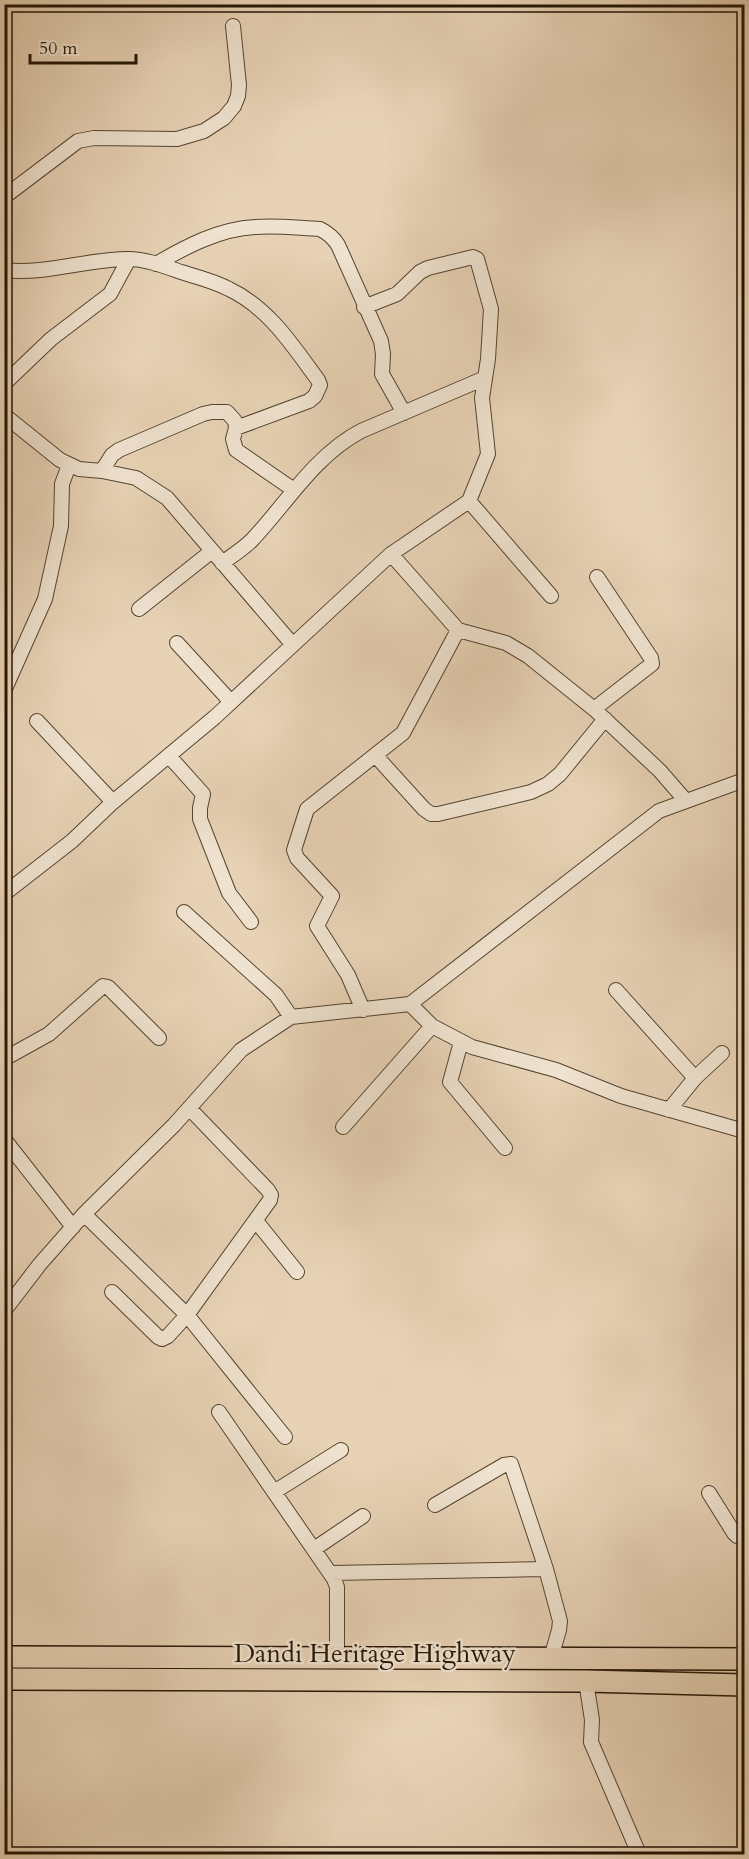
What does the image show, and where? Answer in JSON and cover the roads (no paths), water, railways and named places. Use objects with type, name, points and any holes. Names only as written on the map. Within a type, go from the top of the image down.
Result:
[{"type":"highway","name":"Dandi Heritage Highway","points":[[4,1657],[744,1659]]},
{"type":"highway","name":"Dandi Heritage Highway","points":[[4,1679],[586,1681],[744,1685]]},
{"type":"street","points":[[4,197],[69,147],[87,138],[177,139],[204,131],[219,122],[234,106],[238,96],[233,26]]},
{"type":"street","points":[[156,264],[201,240],[243,228],[269,226],[320,229],[333,238],[338,245],[381,341],[382,374],[404,413]]},
{"type":"street","points":[[4,894],[72,841],[113,802],[231,702],[392,554],[468,501],[488,454],[482,398],[489,349],[491,309],[475,256],[428,268],[420,272],[396,294],[364,307]]},
{"type":"street","points":[[4,384],[51,339],[110,294],[129,259]]},
{"type":"street","points":[[4,270],[26,271],[129,259],[156,264],[216,284],[241,296],[280,329],[320,385],[319,390],[309,400],[236,428]]},
{"type":"street","points":[[222,563],[252,540],[314,467],[347,440],[360,431],[485,378]]},
{"type":"street","points":[[102,471],[119,450],[203,414],[226,412],[235,421],[233,439],[236,450],[294,490]]},
{"type":"street","points":[[4,415],[69,465],[79,469],[136,478],[158,491],[176,508],[293,645]]},
{"type":"street","points":[[4,691],[45,599],[61,526],[62,484],[69,465]]},
{"type":"street","points":[[468,501],[551,596]]},
{"type":"street","points":[[139,609],[212,551]]},
{"type":"street","points":[[392,554],[458,630],[506,643],[520,652],[594,709],[660,771],[686,801]]},
{"type":"street","points":[[594,709],[652,664],[651,658],[597,577]]},
{"type":"street","points":[[363,1010],[348,975],[317,926],[333,896],[297,858],[294,850],[307,809],[406,729],[458,630]]},
{"type":"street","points":[[177,643],[231,702]]},
{"type":"street","points":[[375,755],[424,809],[431,814],[438,814],[531,792],[548,784],[560,774],[604,719]]},
{"type":"street","points":[[37,721],[113,802]]},
{"type":"street","points":[[169,756],[203,794],[200,819],[229,893],[251,922]]},
{"type":"street","points":[[4,1311],[40,1264],[84,1214],[189,1108],[241,1050],[291,1017],[410,1004],[659,811],[744,780]]},
{"type":"street","points":[[184,912],[276,995],[291,1017]]},
{"type":"street","points":[[4,1059],[49,1034],[103,986],[108,987],[159,1038]]},
{"type":"street","points":[[616,990],[695,1078]]},
{"type":"street","points":[[410,1004],[432,1026],[472,1047],[555,1070],[621,1096],[744,1131]]},
{"type":"street","points":[[343,1127],[432,1026]]},
{"type":"street","points":[[461,1042],[450,1082],[505,1148]]},
{"type":"street","points":[[669,1110],[695,1078],[722,1053]]},
{"type":"street","points":[[112,1292],[158,1336],[162,1339],[168,1336],[270,1200],[271,1195],[189,1108]]},
{"type":"street","points":[[4,1139],[73,1227]]},
{"type":"street","points":[[84,1214],[186,1315],[285,1437]]},
{"type":"street","points":[[256,1221],[297,1272]]},
{"type":"street","points":[[219,1412],[331,1574],[337,1587],[337,1658]]},
{"type":"street","points":[[274,1492],[341,1450]]},
{"type":"street","points":[[435,1505],[504,1465],[512,1464],[546,1569],[560,1621],[551,1658]]},
{"type":"street","points":[[709,1493],[734,1533],[737,1536],[744,1534]]},
{"type":"street","points":[[314,1549],[363,1516]]},
{"type":"street","points":[[331,1574],[546,1569]]},
{"type":"street","points":[[586,1681],[592,1720],[591,1742],[639,1854]]}]
